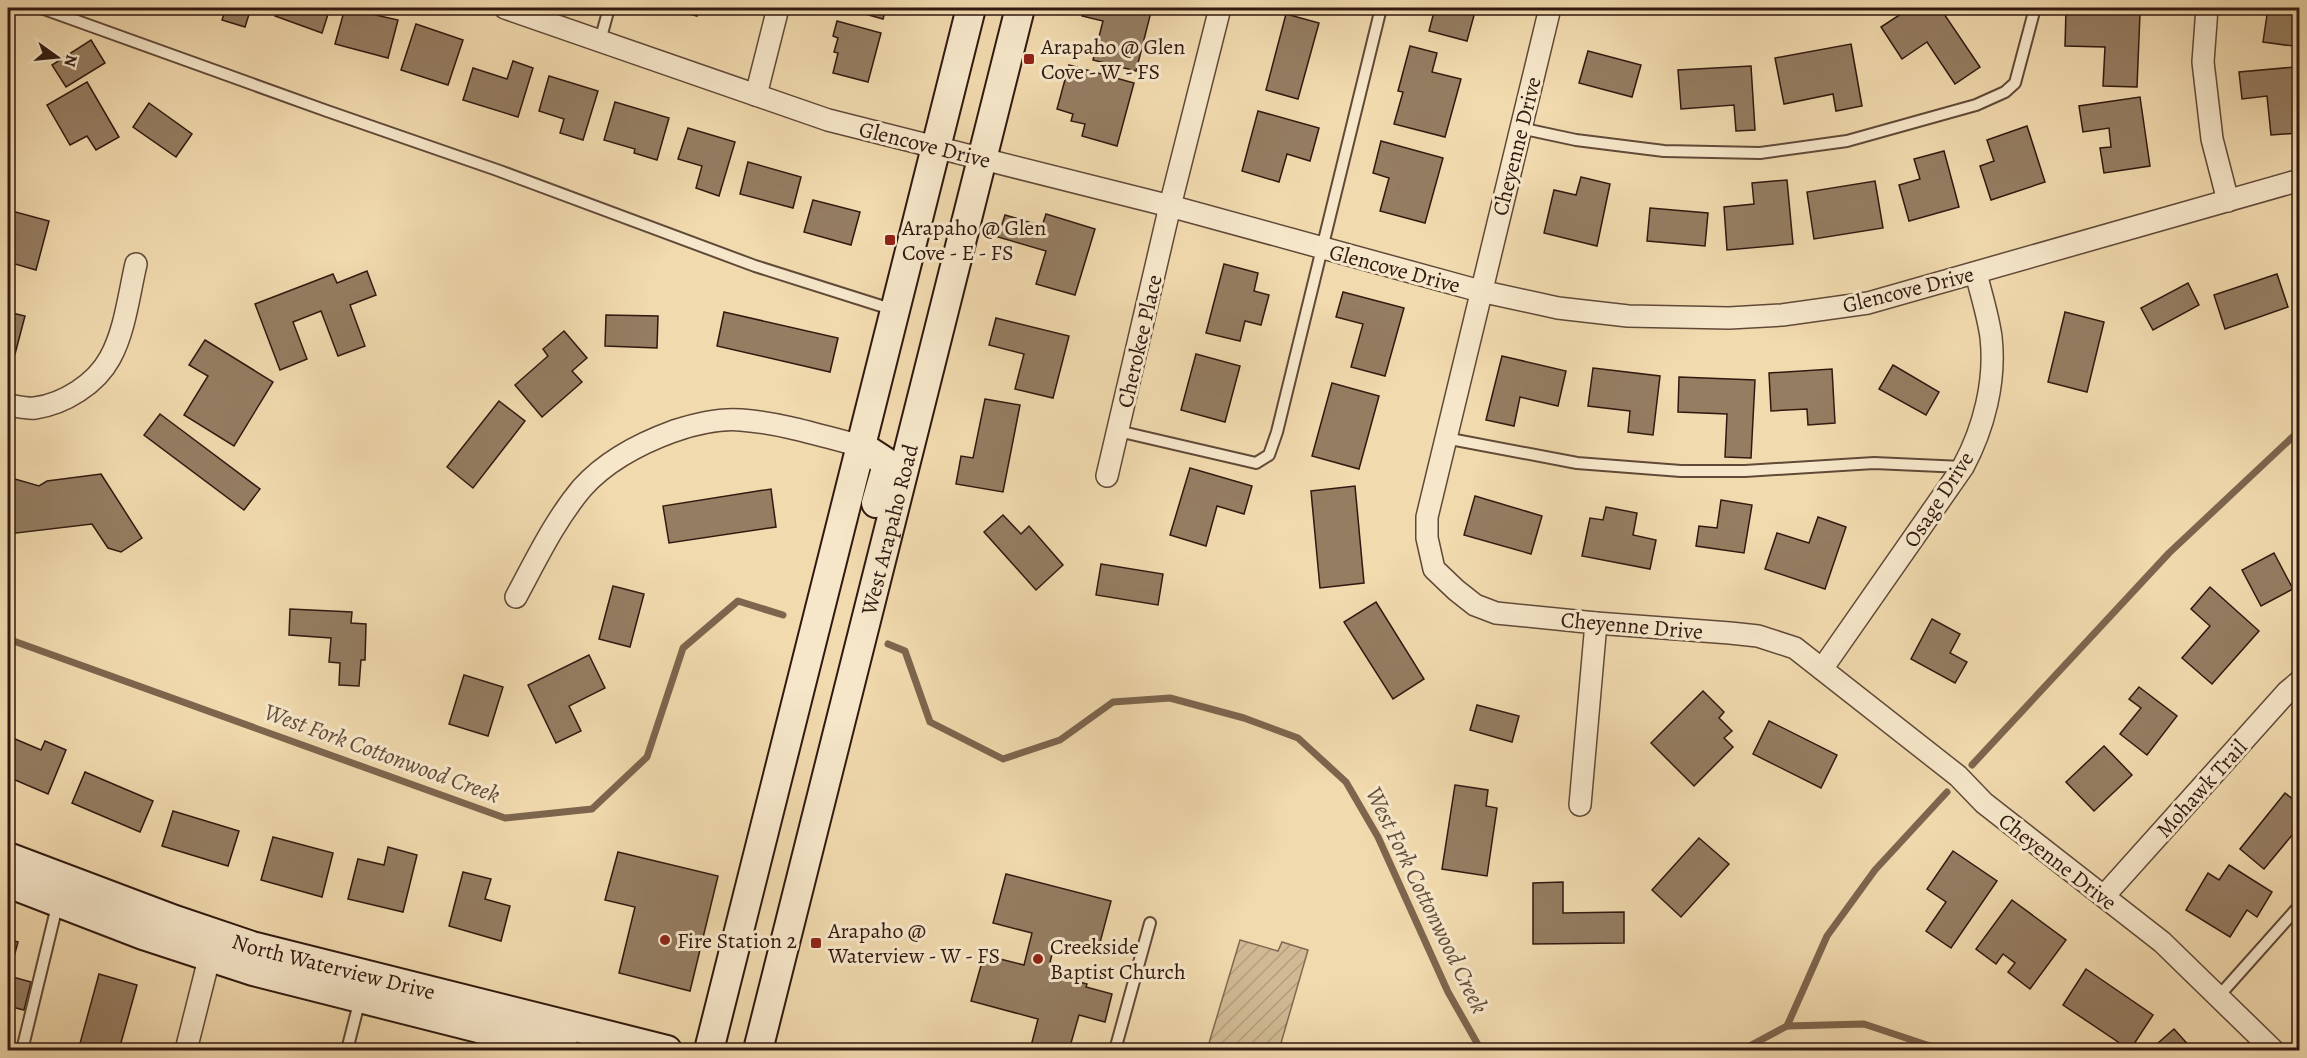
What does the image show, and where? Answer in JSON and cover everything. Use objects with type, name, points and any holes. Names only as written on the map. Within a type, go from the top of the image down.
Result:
[{"type":"main road","points":[[709,1050],[971,8]]},
{"type":"main road","name":"West Arapaho Road","points":[[758,1050],[1020,8]]},
{"type":"main road","points":[[861,446],[884,461],[886,468],[860,578],[865,623]]},
{"type":"main road","name":"North Waterview Drive","points":[[8,857],[212,946],[253,971],[360,999],[517,1034],[667,1050]]},
{"type":"main road","name":"North Waterview Drive","points":[[8,883],[143,935],[292,957],[566,1050]]},
{"type":"street","name":"Glencove Drive","points":[[505,8],[828,120],[1170,206],[1480,291],[1558,308],[1628,316],[1729,318],[1782,315],[1868,303],[2300,180]]},
{"type":"street","points":[[756,95],[777,8]]},
{"type":"street","name":"Cherokee Place","points":[[1107,476],[1170,206],[1220,8]]},
{"type":"street","name":"Cheyenne Drive","points":[[1550,8],[1427,517],[1427,538],[1434,569],[1456,591],[1475,605],[1496,613],[1758,636],[1795,648],[1958,776],[1984,803],[2162,942],[2273,1050]]},
{"type":"street","points":[[2207,8],[2203,62],[2212,139],[2228,201]]},
{"type":"street","points":[[8,405],[34,408],[61,400],[89,384],[110,358],[121,328],[136,264]]},
{"type":"street","name":"Osage Drive","points":[[1822,669],[1964,467],[1972,451],[1983,419],[1992,378],[1991,336],[1976,273]]},
{"type":"street","points":[[516,597],[552,531],[583,488],[609,465],[647,441],[696,424],[740,420],[792,429],[861,446]]},
{"type":"street","points":[[1580,804],[1596,623]]},
{"type":"street","name":"Mohawk Trail","points":[[2104,896],[2279,701],[2300,681]]},
{"type":"street","points":[[186,1050],[212,946]]},
{"type":"lane","points":[[41,8],[497,170],[744,262],[894,310]]},
{"type":"lane","points":[[600,41],[609,8]]},
{"type":"lane","points":[[1118,431],[1256,463],[1269,455],[1277,432],[1382,8]]},
{"type":"lane","points":[[1520,128],[1576,140],[1664,151],[1760,153],[1847,141],[1976,105],[2005,92],[2015,83],[2035,8]]},
{"type":"lane","points":[[1445,438],[1577,463],[1681,471],[1745,471],[1874,463],[1964,467]]},
{"type":"lane","points":[[22,1050],[58,902]]},
{"type":"lane","points":[[2218,997],[2300,905]]},
{"type":"lane","points":[[1115,1050],[1150,923]]},
{"type":"lane","points":[[347,1050],[360,999]]},
{"type":"shaded area","points":[[1240,940],[1278,951],[1282,942],[1308,950],[1279,1050],[1234,1050],[1209,1043]]},
{"type":"building","points":[[226,8],[251,8],[245,27],[222,20]]},
{"type":"building","points":[[278,8],[330,8],[322,33],[275,16]]},
{"type":"building","points":[[345,8],[398,20],[388,58],[335,44]]},
{"type":"building","points":[[668,8],[713,8],[711,12],[699,9],[697,16]]},
{"type":"building","points":[[844,8],[886,8],[883,19]]},
{"type":"building","points":[[1084,8],[1152,8],[1136,71],[1093,60],[1103,21],[1082,16]]},
{"type":"building","points":[[1435,8],[1476,8],[1467,41],[1429,31]]},
{"type":"building","points":[[1910,8],[1940,8],[1980,67],[1955,84],[1927,42],[1902,59],[1881,27]]},
{"type":"building","points":[[2268,8],[2300,8],[2300,47],[2263,42]]},
{"type":"building","points":[[2066,10],[2140,13],[2137,87],[2103,86],[2105,47],[2065,46]]},
{"type":"building","points":[[1286,14],[1319,23],[1298,99],[1266,90]]},
{"type":"building","points":[[837,21],[881,33],[868,82],[833,73],[838,53],[834,52],[838,38],[833,36]]},
{"type":"building","points":[[416,24],[463,40],[448,85],[401,70]]},
{"type":"building","points":[[91,40],[105,63],[66,87],[52,65]]},
{"type":"building","points":[[1851,44],[1862,106],[1836,111],[1833,94],[1784,104],[1775,58]]},
{"type":"building","points":[[1410,46],[1437,53],[1432,72],[1461,79],[1445,137],[1394,124],[1403,92],[1398,91]]},
{"type":"building","points":[[1588,51],[1641,65],[1632,97],[1579,83]]},
{"type":"building","points":[[513,61],[533,68],[518,117],[463,100],[473,68],[507,79]]},
{"type":"building","points":[[1069,65],[1134,83],[1117,146],[1082,136],[1085,124],[1071,121],[1073,114],[1057,109]]},
{"type":"building","points":[[1751,66],[1755,130],[1736,131],[1734,105],[1681,109],[1678,70]]},
{"type":"building","points":[[2295,67],[2300,133],[2271,135],[2267,96],[2242,99],[2239,72]]},
{"type":"building","points":[[549,76],[598,91],[583,140],[560,133],[564,119],[539,111]]},
{"type":"building","points":[[87,82],[119,137],[96,150],[87,136],[70,145],[47,105]]},
{"type":"building","points":[[2140,97],[2150,166],[2104,173],[2100,148],[2111,147],[2109,128],[2083,132],[2079,106]]},
{"type":"building","points":[[615,102],[669,118],[657,160],[634,153],[635,149],[604,140]]},
{"type":"building","points":[[149,103],[192,134],[176,157],[133,127]]},
{"type":"building","points":[[1258,111],[1319,128],[1310,161],[1287,154],[1279,182],[1242,171]]},
{"type":"building","points":[[2027,126],[2045,182],[1991,200],[1980,166],[1994,161],[1987,140]]},
{"type":"building","points":[[688,128],[735,142],[719,196],[696,188],[702,166],[678,159]]},
{"type":"building","points":[[1381,141],[1443,158],[1425,223],[1380,211],[1389,178],[1373,173]]},
{"type":"building","points":[[1944,151],[1959,207],[1909,221],[1899,185],[1920,179],[1914,159]]},
{"type":"building","points":[[748,162],[801,177],[793,208],[740,194]]},
{"type":"building","points":[[1581,177],[1610,184],[1597,246],[1544,233],[1554,190],[1576,195]]},
{"type":"building","points":[[1787,180],[1793,244],[1727,250],[1724,207],[1754,204],[1752,183]]},
{"type":"building","points":[[1875,181],[1883,228],[1814,239],[1807,192]]},
{"type":"building","points":[[813,200],[860,212],[851,245],[804,232]]},
{"type":"building","points":[[1650,208],[1708,213],[1705,246],[1647,241]]},
{"type":"building","points":[[8,210],[49,221],[36,270],[8,262]]},
{"type":"building","points":[[1046,214],[1095,229],[1075,295],[1036,284],[1046,251],[998,237],[1005,215],[1042,226]]},
{"type":"building","points":[[1224,264],[1258,273],[1254,291],[1269,295],[1261,325],[1245,321],[1240,341],[1206,333]]},
{"type":"building","points":[[367,271],[376,295],[350,305],[365,346],[338,356],[321,311],[293,322],[307,359],[280,370],[255,304],[333,274],[337,283]]},
{"type":"building","points":[[2277,274],[2288,307],[2225,329],[2214,295]]},
{"type":"building","points":[[2188,283],[2199,305],[2153,330],[2141,308]]},
{"type":"building","points":[[1343,292],[1404,308],[1385,376],[1351,367],[1363,324],[1336,317]]},
{"type":"building","points":[[8,312],[25,316],[15,354],[8,352]]},
{"type":"building","points":[[724,312],[838,338],[830,372],[717,346]]},
{"type":"building","points":[[2065,312],[2104,322],[2087,392],[2048,382]]},
{"type":"building","points":[[606,315],[658,316],[657,348],[605,346]]},
{"type":"building","points":[[996,318],[1069,336],[1053,398],[1015,389],[1024,354],[989,345]]},
{"type":"building","points":[[564,331],[587,358],[572,371],[582,382],[542,417],[515,385],[548,356],[543,349]]},
{"type":"building","points":[[205,340],[273,382],[234,446],[184,415],[208,376],[189,365]]},
{"type":"building","points":[[1196,354],[1240,366],[1225,422],[1181,410]]},
{"type":"building","points":[[1502,356],[1566,371],[1558,406],[1520,397],[1514,426],[1486,420]]},
{"type":"building","points":[[1893,365],[1939,392],[1926,415],[1879,389]]},
{"type":"building","points":[[1593,368],[1660,376],[1653,435],[1628,432],[1630,411],[1588,406]]},
{"type":"building","points":[[1832,369],[1835,423],[1808,425],[1807,409],[1771,411],[1769,373]]},
{"type":"building","points":[[1679,377],[1755,380],[1751,458],[1725,457],[1727,414],[1678,412]]},
{"type":"building","points":[[1332,383],[1379,396],[1359,469],[1312,456]]},
{"type":"building","points":[[985,399],[1020,405],[1003,492],[956,484],[961,456],[973,458]]},
{"type":"building","points":[[499,401],[525,421],[473,488],[447,467]]},
{"type":"building","points":[[160,414],[260,489],[244,510],[144,435]]},
{"type":"building","points":[[1190,468],[1252,486],[1244,514],[1217,506],[1206,546],[1170,535]]},
{"type":"building","points":[[101,474],[142,538],[121,552],[108,548],[92,524],[8,534],[8,477],[39,486],[47,481]]},
{"type":"building","points":[[1355,486],[1364,583],[1320,588],[1311,491]]},
{"type":"building","points":[[771,489],[776,527],[669,543],[663,506]]},
{"type":"building","points":[[1475,496],[1542,516],[1531,554],[1464,535]]},
{"type":"building","points":[[1721,500],[1752,505],[1744,553],[1696,546],[1699,526],[1717,528]]},
{"type":"building","points":[[1606,507],[1637,513],[1633,535],[1656,540],[1650,569],[1582,556],[1590,518],[1603,520]]},
{"type":"building","points":[[1003,515],[1021,534],[1029,526],[1063,565],[1036,590],[984,532]]},
{"type":"building","points":[[1818,517],[1846,527],[1825,589],[1765,569],[1777,533],[1809,543]]},
{"type":"building","points":[[2274,553],[2293,589],[2261,606],[2242,570]]},
{"type":"building","points":[[1101,564],[1163,574],[1158,605],[1096,595]]},
{"type":"building","points":[[613,586],[644,594],[630,647],[599,639]]},
{"type":"building","points":[[2210,587],[2259,631],[2212,684],[2182,658],[2210,626],[2191,609]]},
{"type":"building","points":[[1376,602],[1424,679],[1393,699],[1344,622]]},
{"type":"building","points":[[290,609],[352,612],[351,623],[366,624],[365,660],[361,660],[359,686],[339,685],[340,663],[329,662],[331,638],[289,635]]},
{"type":"building","points":[[1932,619],[1960,634],[1950,653],[1967,662],[1955,683],[1911,659]]},
{"type":"building","points":[[589,655],[605,688],[569,706],[581,731],[556,743],[528,685]]},
{"type":"building","points":[[464,675],[503,687],[488,736],[449,724]]},
{"type":"building","points":[[2139,687],[2177,716],[2147,755],[2120,734],[2141,708],[2129,699]]},
{"type":"building","points":[[1703,691],[1724,712],[1719,718],[1732,731],[1724,738],[1733,747],[1694,786],[1651,743]]},
{"type":"building","points":[[1477,705],[1519,716],[1512,742],[1470,730]]},
{"type":"building","points":[[1769,721],[1837,755],[1821,788],[1753,754]]},
{"type":"building","points":[[8,736],[41,750],[45,741],[66,750],[48,794],[8,777]]},
{"type":"building","points":[[2104,746],[2132,775],[2094,811],[2066,782]]},
{"type":"building","points":[[85,772],[153,801],[140,832],[72,803]]},
{"type":"building","points":[[1455,785],[1488,790],[1486,806],[1497,808],[1487,876],[1442,869]]},
{"type":"building","points":[[2285,793],[2300,805],[2300,839],[2293,834],[2264,869],[2240,849]]},
{"type":"building","points":[[173,811],[239,831],[228,866],[162,846]]},
{"type":"building","points":[[273,837],[333,853],[322,897],[261,880]]},
{"type":"building","points":[[1699,838],[1729,864],[1681,917],[1652,890]]},
{"type":"building","points":[[388,847],[417,855],[403,912],[348,899],[358,859],[384,865]]},
{"type":"building","points":[[1953,851],[1997,881],[1951,948],[1926,931],[1946,902],[1927,889]]},
{"type":"building","name":"Fire Station 2","points":[[618,852],[718,876],[690,991],[619,973],[635,907],[605,900]]},
{"type":"building","points":[[2229,865],[2272,892],[2257,917],[2247,910],[2230,937],[2186,910],[2208,873],[2219,880]]},
{"type":"building","points":[[463,872],[491,879],[485,899],[510,906],[501,941],[449,926]]},
{"type":"building","name":"Creekside Baptist Church","points":[[1006,874],[1111,901],[1098,950],[1056,940],[1050,962],[1055,964],[1052,975],[1087,984],[1086,987],[1112,994],[1105,1022],[1079,1015],[1069,1050],[1030,1050],[1038,1019],[971,1001],[984,955],[1024,965],[1032,933],[993,923]]},
{"type":"building","points":[[1563,882],[1563,913],[1624,912],[1624,943],[1533,944],[1533,883]]},
{"type":"building","points":[[2012,900],[2066,940],[2030,989],[2008,972],[2015,963],[2003,954],[1996,964],[1976,949]]},
{"type":"building","points":[[8,939],[18,942],[9,975],[8,974]]},
{"type":"building","points":[[2086,969],[2153,1015],[2130,1050],[2063,1005]]},
{"type":"building","points":[[99,974],[137,985],[119,1050],[90,1050],[79,1047]]},
{"type":"building","points":[[9,976],[31,982],[24,1010],[8,1006]]},
{"type":"building","points":[[2174,1029],[2193,1050],[2150,1050]]},
{"type":"building","points":[[258,1044],[282,1050],[257,1050]]},
{"type":"waterway","points":[[1972,765],[2169,553],[2300,430]]},
{"type":"waterway","name":"West Fork Cottonwood Creek","points":[[8,639],[505,818],[592,809],[647,757],[683,648],[738,601],[783,615]]},
{"type":"waterway","name":"West Fork Cottonwood Creek","points":[[888,644],[905,651],[930,722],[1003,759],[1060,740],[1113,702],[1170,698],[1244,718],[1298,738],[1346,782],[1378,837],[1448,992],[1481,1050]]},
{"type":"waterway","points":[[1787,1026],[1827,936],[1875,870],[1947,792]]},
{"type":"waterway","name":"West Fork Cottonwood Creek","points":[[1742,1050],[1787,1026],[1864,1024],[1942,1050]]},
{"type":"place","name":"Arapaho @ Glen Cove - W - FS","points":[[1029,59]]},
{"type":"place","name":"Arapaho @ Glen Cove - E - FS","points":[[890,240]]},
{"type":"place","name":"Fire Station 2","points":[[665,940]]},
{"type":"place","name":"Arapaho @ Waterview - W - FS","points":[[816,943]]},
{"type":"place","name":"Creekside Baptist Church","points":[[1038,959]]}]
